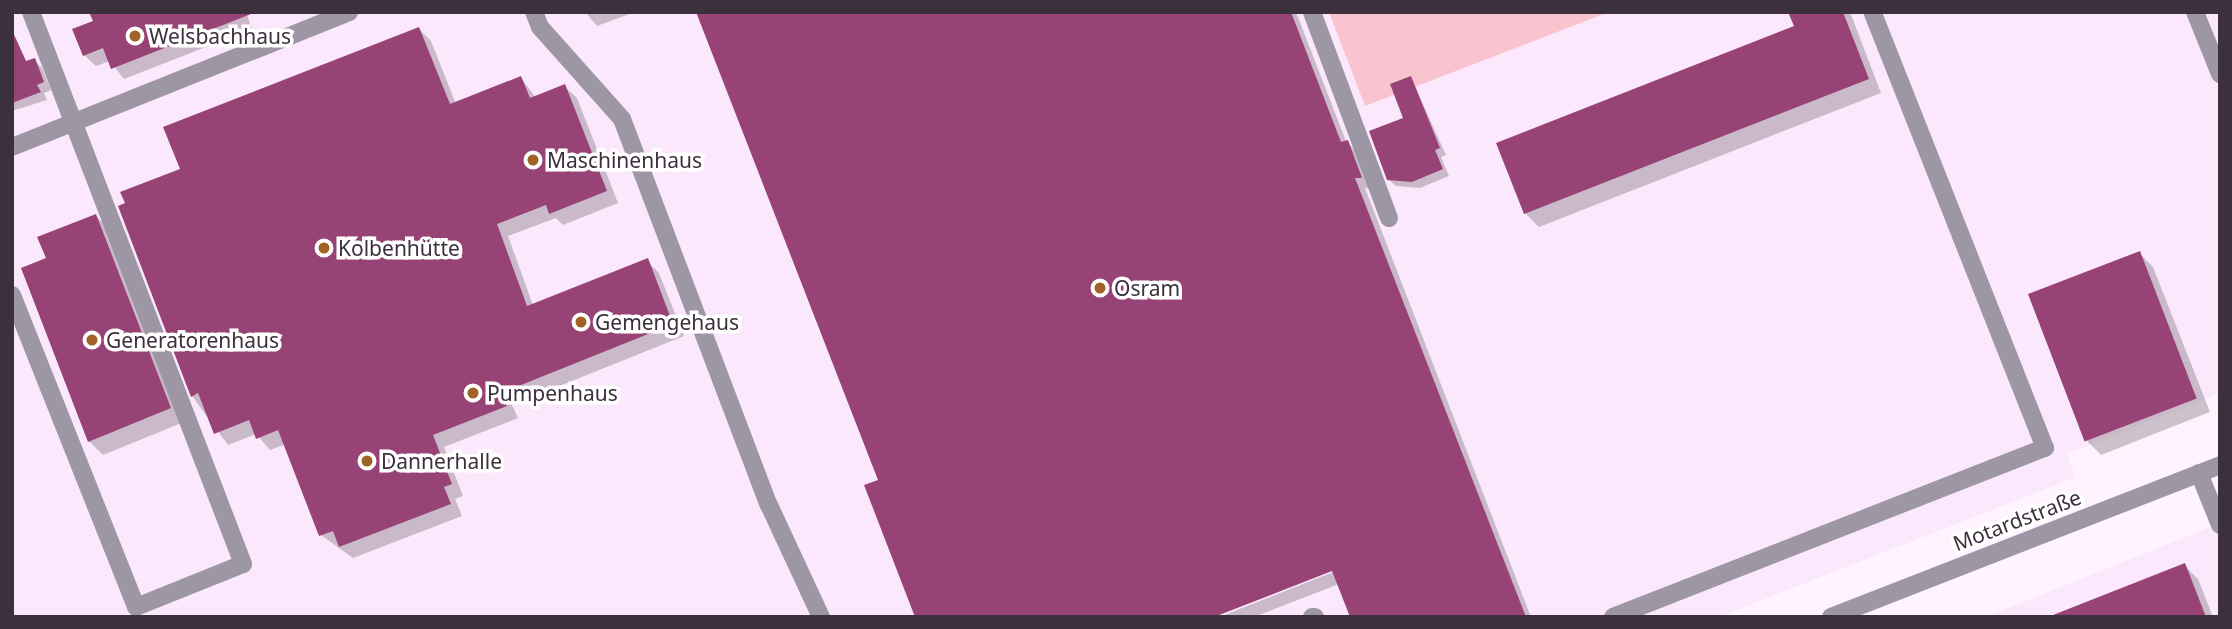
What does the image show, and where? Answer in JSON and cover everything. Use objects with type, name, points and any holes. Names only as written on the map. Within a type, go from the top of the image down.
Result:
[{"type":"street","points":[[12,295],[136,607],[243,564],[76,121],[31,12]]},
{"type":"street","points":[[12,147],[349,12]]},
{"type":"street","points":[[534,12],[540,27],[622,120],[769,505],[821,617]]},
{"type":"street","points":[[1312,12],[1389,218]]},
{"type":"street","points":[[1613,617],[2045,448],[1872,12]]},
{"type":"street","points":[[2194,12],[2220,74]]},
{"type":"street","name":"Motardstraße","points":[[1831,617],[2220,465]]},
{"type":"street","points":[[2199,473],[2220,525]]},
{"type":"shaded area","points":[[1329,12],[1609,12],[1365,106]]},
{"type":"shaded area","points":[[2220,12],[2220,393],[2067,454],[2076,477],[1719,617],[12,617],[12,14]]},
{"type":"shaded area","points":[[2220,523],[2220,617],[1986,617]]},
{"type":"building","name":"Welsbachhaus","points":[[89,12],[251,14],[111,69],[103,48],[83,56],[72,29],[93,21]]},
{"type":"building","name":"Osram","points":[[696,12],[1291,12],[1341,142],[1348,140],[1362,178],[1355,178],[1526,617],[1350,617],[1332,571],[1214,617],[915,617],[864,485],[878,480]]},
{"type":"building","points":[[1788,12],[1843,12],[1869,79],[1524,214],[1496,143],[1794,26]]},
{"type":"building","name":"Kolbenhütte","points":[[419,27],[450,104],[521,76],[530,98],[565,84],[607,191],[549,214],[546,205],[497,224],[527,306],[648,258],[673,324],[501,393],[507,406],[433,435],[452,484],[444,487],[451,504],[339,547],[333,531],[319,536],[278,430],[256,439],[249,420],[214,434],[198,393],[191,397],[118,206],[125,203],[120,192],[180,169],[163,127]]},
{"type":"building","points":[[12,30],[26,61],[35,58],[44,82],[37,85],[41,92],[12,103]]},
{"type":"building","points":[[1411,76],[1440,148],[1435,150],[1443,169],[1412,182],[1387,180],[1369,131],[1403,118],[1390,84]]},
{"type":"building","name":"Generatorenhaus","points":[[96,214],[171,408],[88,442],[21,268],[46,258],[37,237]]},
{"type":"building","points":[[2140,251],[2197,399],[2085,442],[2028,294]]},
{"type":"building","points":[[2185,563],[2206,617],[2053,617],[2053,615]]},
{"type":"place","name":"Welsbachhaus","points":[[135,36]]},
{"type":"place","name":"Maschinenhaus","points":[[533,160]]},
{"type":"place","name":"Kolbenhütte","points":[[324,248]]},
{"type":"place","name":"Osram","points":[[1100,288]]},
{"type":"place","name":"Gemengehaus","points":[[581,322]]},
{"type":"place","name":"Generatorenhaus","points":[[92,340]]},
{"type":"place","name":"Pumpenhaus","points":[[473,393]]},
{"type":"place","name":"Dannerhalle","points":[[367,461]]}]
